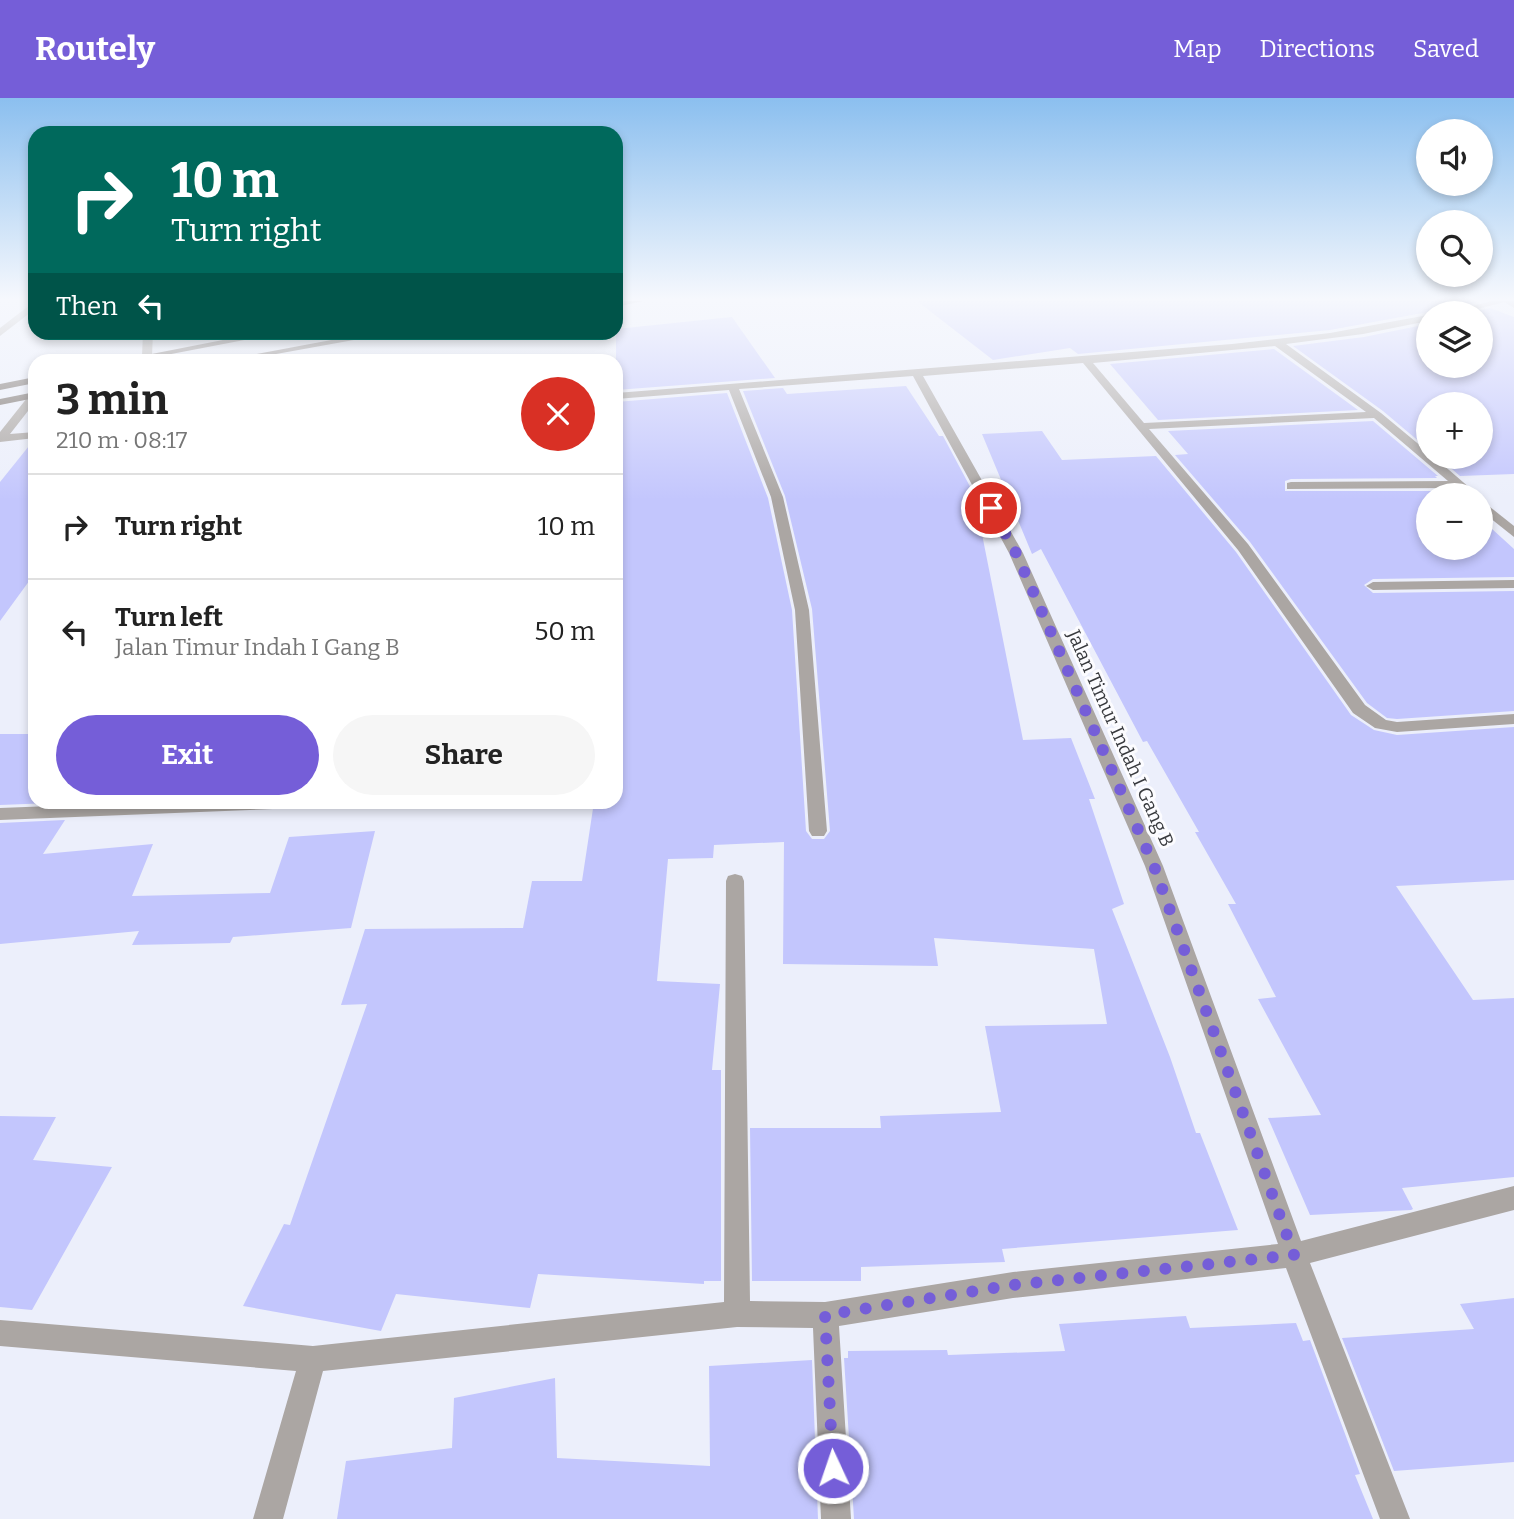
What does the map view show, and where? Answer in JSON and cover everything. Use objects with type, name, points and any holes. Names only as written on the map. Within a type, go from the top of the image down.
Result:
[{"type":"main road","points":[[0,387],[28,381]]},
{"type":"main road","points":[[0,402],[28,396]]},
{"type":"street","points":[[623,395],[732,385],[997,367]]},
{"type":"street","points":[[1091,367],[1243,547],[1359,709],[1369,719],[1397,727],[1514,719]]},
{"type":"street","points":[[1311,367],[1377,415],[1459,483]]},
{"type":"street","name":"Jalan Timur Indah I Gang B","points":[[916,373],[1016,553],[1154,866],[1294,1255],[1395,1519]]},
{"type":"street","points":[[732,385],[777,497],[802,610],[818,831]]},
{"type":"street","points":[[0,438],[28,404]]},
{"type":"street","points":[[1142,426],[1377,415]]},
{"type":"street","points":[[0,438],[28,436]]},
{"type":"street","points":[[1291,485],[1416,484]]},
{"type":"street","points":[[1493,514],[1514,533]]},
{"type":"street","points":[[1373,586],[1514,584]]},
{"type":"street","points":[[0,814],[124,809]]},
{"type":"street","points":[[735,881],[737,1314]]},
{"type":"street","points":[[0,1333],[313,1359],[737,1314],[825,1315],[1013,1285],[1294,1255],[1514,1198]]},
{"type":"street","points":[[825,1315],[836,1519]]},
{"type":"street","points":[[268,1519],[313,1359]]},
{"type":"building","points":[[623,367],[767,367],[775,378],[623,389]]},
{"type":"building","points":[[1113,367],[1299,367],[1358,410],[1158,420]]},
{"type":"building","points":[[1323,367],[1416,367],[1416,378],[1493,378],[1493,367],[1514,367],[1514,474],[1460,476],[1452,469],[1493,469],[1493,392],[1416,392],[1416,439]]},
{"type":"building","points":[[906,386],[939,436],[943,436],[974,494],[1023,740],[1071,738],[1095,799],[1089,799],[1124,904],[1112,909],[1170,1057],[1196,1133],[1200,1133],[1238,1230],[1002,1249],[1005,1262],[861,1267],[861,1281],[752,1281],[750,1128],[881,1128],[880,1116],[1001,1112],[985,1026],[1107,1024],[1094,949],[934,938],[938,966],[783,964],[784,842],[714,845],[713,858],[668,859],[657,981],[720,984],[712,1070],[721,1070],[721,1281],[704,1281],[704,1284],[538,1274],[530,1308],[396,1294],[381,1331],[243,1306],[284,1224],[290,1225],[367,1004],[341,1005],[365,929],[523,928],[532,881],[582,881],[593,809],[623,809],[623,401],[727,393],[768,498],[792,610],[806,831],[812,839],[824,839],[830,831],[812,609],[785,496],[743,391],[783,388],[787,394]]},
{"type":"building","points":[[1373,421],[1416,457],[1416,469],[1430,469],[1437,478],[1291,479],[1285,481],[1285,491],[1416,491],[1416,560],[1493,560],[1493,530],[1514,549],[1514,577],[1373,579],[1364,585],[1373,593],[1514,591],[1514,711],[1397,719],[1387,718],[1367,703],[1250,542],[1175,455],[1188,454],[1168,431]]},
{"type":"building","points":[[1042,431],[1062,460],[1156,456],[1236,552],[1351,715],[1374,730],[1397,735],[1514,727],[1514,880],[1396,886],[1473,1000],[1514,998],[1514,1177],[1402,1188],[1413,1209],[1411,1210],[1310,1215],[1268,1118],[1321,1115],[1258,999],[1276,997],[1228,904],[1236,904],[1195,832],[1199,832],[1147,741],[1143,742],[1041,549],[1032,554],[982,434]]},
{"type":"building","points":[[28,447],[28,583],[0,621],[0,482]]},
{"type":"building","points":[[0,734],[28,734],[28,804],[0,805]]},
{"type":"building","points":[[65,820],[43,854],[153,844],[132,896],[270,893],[289,837],[375,831],[351,928],[233,937],[230,943],[132,945],[139,931],[0,944],[0,823]]},
{"type":"building","points":[[0,1116],[56,1117],[33,1160],[112,1167],[32,1310],[0,1307]]},
{"type":"building","points":[[1514,1298],[1514,1462],[1394,1471],[1342,1338],[1474,1329],[1460,1304]]},
{"type":"building","points":[[1186,1316],[1190,1328],[1296,1323],[1303,1341],[1310,1340],[1360,1474],[1355,1475],[1373,1519],[854,1519],[844,1358],[848,1358],[848,1351],[947,1350],[948,1355],[1065,1351],[1059,1324]]},
{"type":"building","points":[[812,1360],[818,1519],[337,1519],[346,1461],[452,1448],[454,1398],[555,1378],[557,1458],[710,1466],[709,1366]]},
{"type":"route","points":[[833,1468],[825,1315],[1013,1285],[1294,1255],[1154,866],[1016,553],[991,508]]}]
